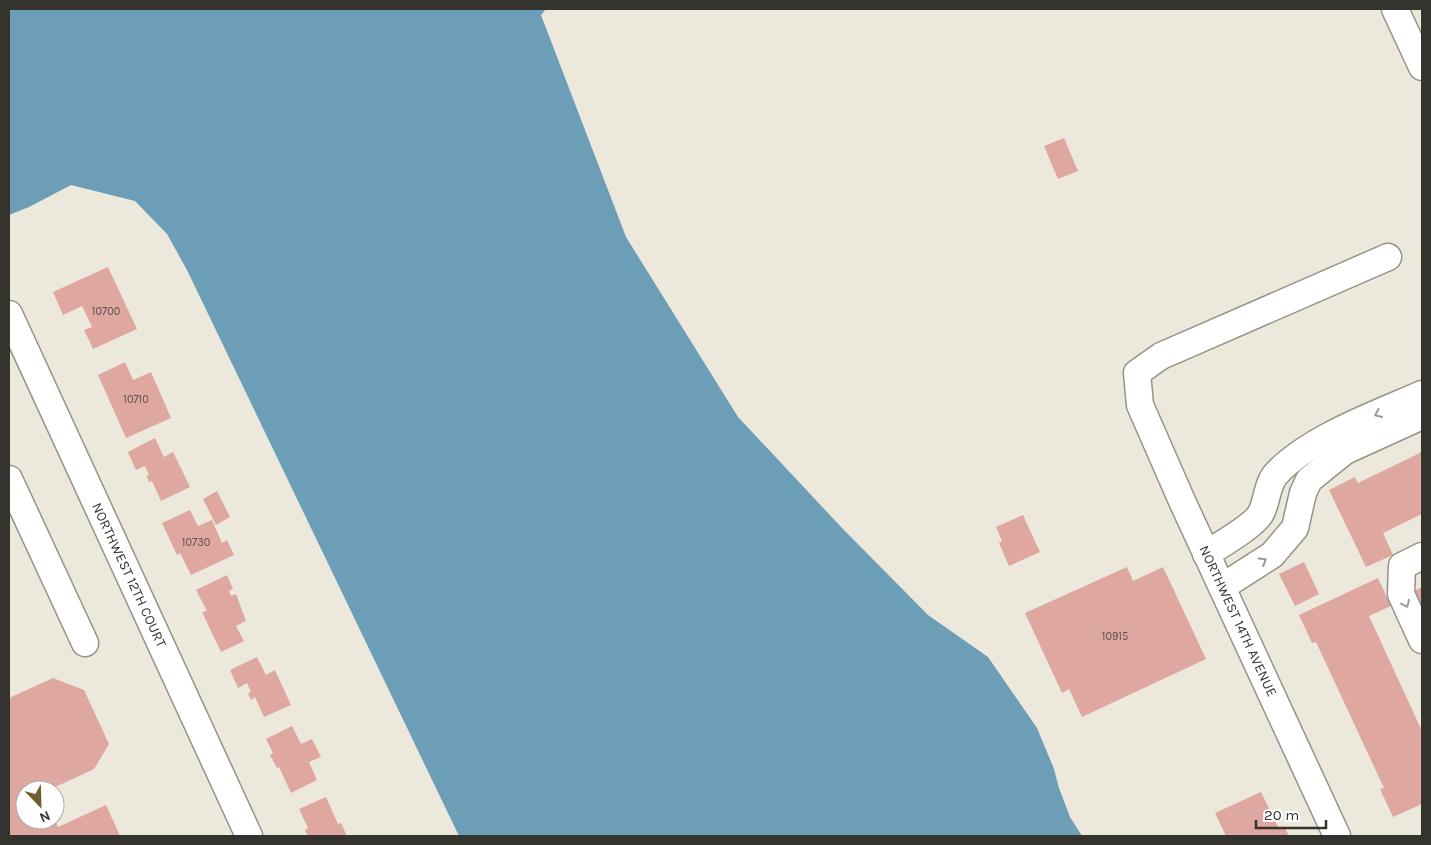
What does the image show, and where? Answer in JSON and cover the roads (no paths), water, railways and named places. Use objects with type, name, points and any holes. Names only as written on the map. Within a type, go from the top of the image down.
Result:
[{"type":"street","points":[[1395,9],[1420,56]]},
{"type":"street","name":"NORTHWEST 14TH AVENUE","points":[[1338,836],[1206,554],[1140,405],[1137,374],[1160,356],[1388,257]]},
{"type":"street","name":"NORTHWEST 12TH COURT","points":[[9,314],[249,836]]},
{"type":"street","points":[[1206,554],[1261,515],[1274,476],[1308,448],[1342,430],[1422,394]]},
{"type":"street","points":[[1222,587],[1272,555],[1295,528],[1303,493],[1309,480],[1345,452],[1422,416]]},
{"type":"street","points":[[1287,464],[1309,480]]},
{"type":"street","points":[[9,479],[85,643]]},
{"type":"street","points":[[1416,564],[1401,594],[1422,640]]},
{"type":"water","points":[[9,9],[546,9],[541,15],[626,237],[738,417],[842,528],[928,615],[988,657],[1037,728],[1054,769],[1070,817],[1082,836],[459,836],[187,270],[167,234],[135,201],[71,185],[29,207],[9,215]]}]
